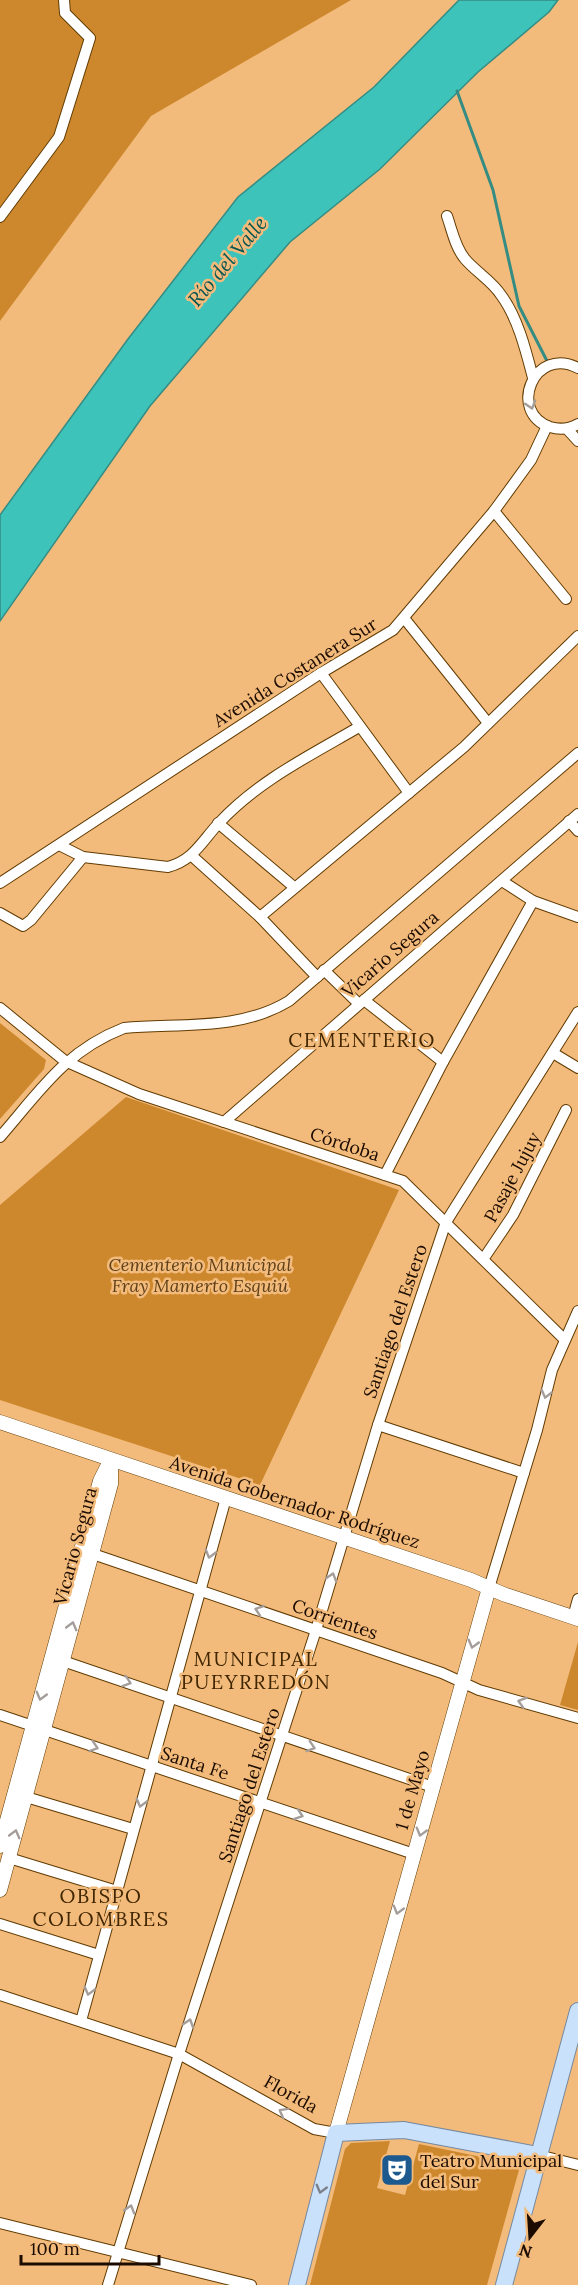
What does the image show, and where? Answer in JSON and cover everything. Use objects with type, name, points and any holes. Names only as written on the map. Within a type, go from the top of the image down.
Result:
[{"type":"main road","points":[[504,2285],[578,2011]]},
{"type":"main road","name":"Florida","points":[[336,2133],[404,2130],[538,2155]]},
{"type":"main road","name":"1 de Mayo","points":[[297,2285],[336,2133]]},
{"type":"street","points":[[0,217],[59,137],[90,38],[65,13],[64,0]]},
{"type":"street","points":[[447,216],[465,259],[500,293],[507,303],[526,352],[533,378]]},
{"type":"street","points":[[575,364],[549,365],[533,378],[528,391],[529,405],[536,417],[547,426],[573,426],[578,441]]},
{"type":"street","name":"Avenida Costanera Sur","points":[[0,883],[321,673],[384,636],[404,618],[494,511],[531,460],[547,426]]},
{"type":"street","points":[[494,511],[566,598]]},
{"type":"street","points":[[404,618],[488,723]]},
{"type":"street","points":[[260,917],[409,793],[488,723],[578,636]]},
{"type":"street","points":[[321,673],[358,727],[409,793]]},
{"type":"street","points":[[59,845],[83,857],[168,867],[192,856],[218,823],[263,783],[358,727]]},
{"type":"street","points":[[0,1137],[66,1060],[99,1039],[124,1028],[221,1023],[270,1012],[289,1001],[578,753]]},
{"type":"street","name":"Vicario Segura","points":[[224,1122],[578,814]]},
{"type":"street","points":[[569,821],[578,831]]},
{"type":"street","points":[[218,823],[294,887]]},
{"type":"street","points":[[192,856],[320,973],[443,1062]]},
{"type":"street","points":[[0,913],[23,926],[31,920],[83,857]]},
{"type":"street","points":[[502,881],[533,902],[578,917]]},
{"type":"street","points":[[385,1175],[443,1062],[533,902]]},
{"type":"street","name":"Córdoba","points":[[0,1008],[66,1060],[139,1094],[403,1181],[564,1339]]},
{"type":"street","name":"Santiago del Estero","points":[[108,2285],[179,2054],[316,1630],[378,1425],[447,1222],[578,1012]]},
{"type":"street","points":[[553,1053],[578,1068]]},
{"type":"street","name":"Pasaje Jujuy","points":[[484,1258],[513,1215],[566,1110]]},
{"type":"street","name":"1 de Mayo","points":[[336,2133],[516,1492],[524,1473],[552,1370],[578,1311]]},
{"type":"street","name":"Avenida Gobernador Rodríguez","points":[[0,1422],[345,1537],[575,1618]]},
{"type":"street","points":[[378,1425],[524,1473]]},
{"type":"street","name":"Vicario Segura","points":[[0,1845],[38,1728],[57,1659],[86,1552],[100,1481],[111,1460]]},
{"type":"street","points":[[81,2020],[226,1498]]},
{"type":"street","name":"Corrientes","points":[[86,1552],[316,1630],[463,1682],[479,1690],[578,1718]]},
{"type":"street","points":[[575,1618],[578,1599]]},
{"type":"street","points":[[57,1659],[433,1787]]},
{"type":"street","name":"Santa Fe","points":[[0,1715],[414,1854]]},
{"type":"street","name":"Vicario Segura","points":[[0,1890],[26,1797],[38,1728]]},
{"type":"street","points":[[26,1797],[134,1829]]},
{"type":"street","points":[[9,1858],[117,1891]]},
{"type":"street","points":[[0,1924],[99,1955]]},
{"type":"street","name":"Florida","points":[[0,1995],[179,2054],[314,2129],[336,2133]]},
{"type":"street","name":"Florida","points":[[538,2155],[578,2165]]},
{"type":"street","points":[[0,2223],[251,2285]]},
{"type":"green space","points":[[0,0],[351,0],[151,116],[0,321]]},
{"type":"green space","points":[[0,1023],[46,1060],[44,1069],[0,1119]]},
{"type":"green space","name":"Cementerio Municipal Fray Mamerto Esquiú","points":[[126,1097],[399,1190],[260,1485],[0,1400],[0,1205]]},
{"type":"green space","points":[[578,1642],[578,1710],[560,1705]]},
{"type":"green space","points":[[390,2141],[377,2188],[405,2195],[419,2144],[515,2164],[519,2170],[487,2285],[310,2285],[345,2149],[351,2143]]},
{"type":"water","name":"Río del Valle","points":[[459,0],[558,0],[549,12],[478,72],[380,169],[290,242],[150,406],[0,621],[0,515],[128,339],[238,197],[374,87]]},
{"type":"waterway","points":[[457,91],[493,190],[519,306],[547,361]]},
{"type":"place","name":"Teatro Municipal del Sur","points":[[397,2170]]},
{"type":"district","name":"CEMENTERIO","points":[[362,1039]]},
{"type":"district","name":"MUNICIPAL PUEYRREDÓN","points":[[256,1670]]},
{"type":"district","name":"OBISPO COLOMBRES","points":[[101,1906]]}]
